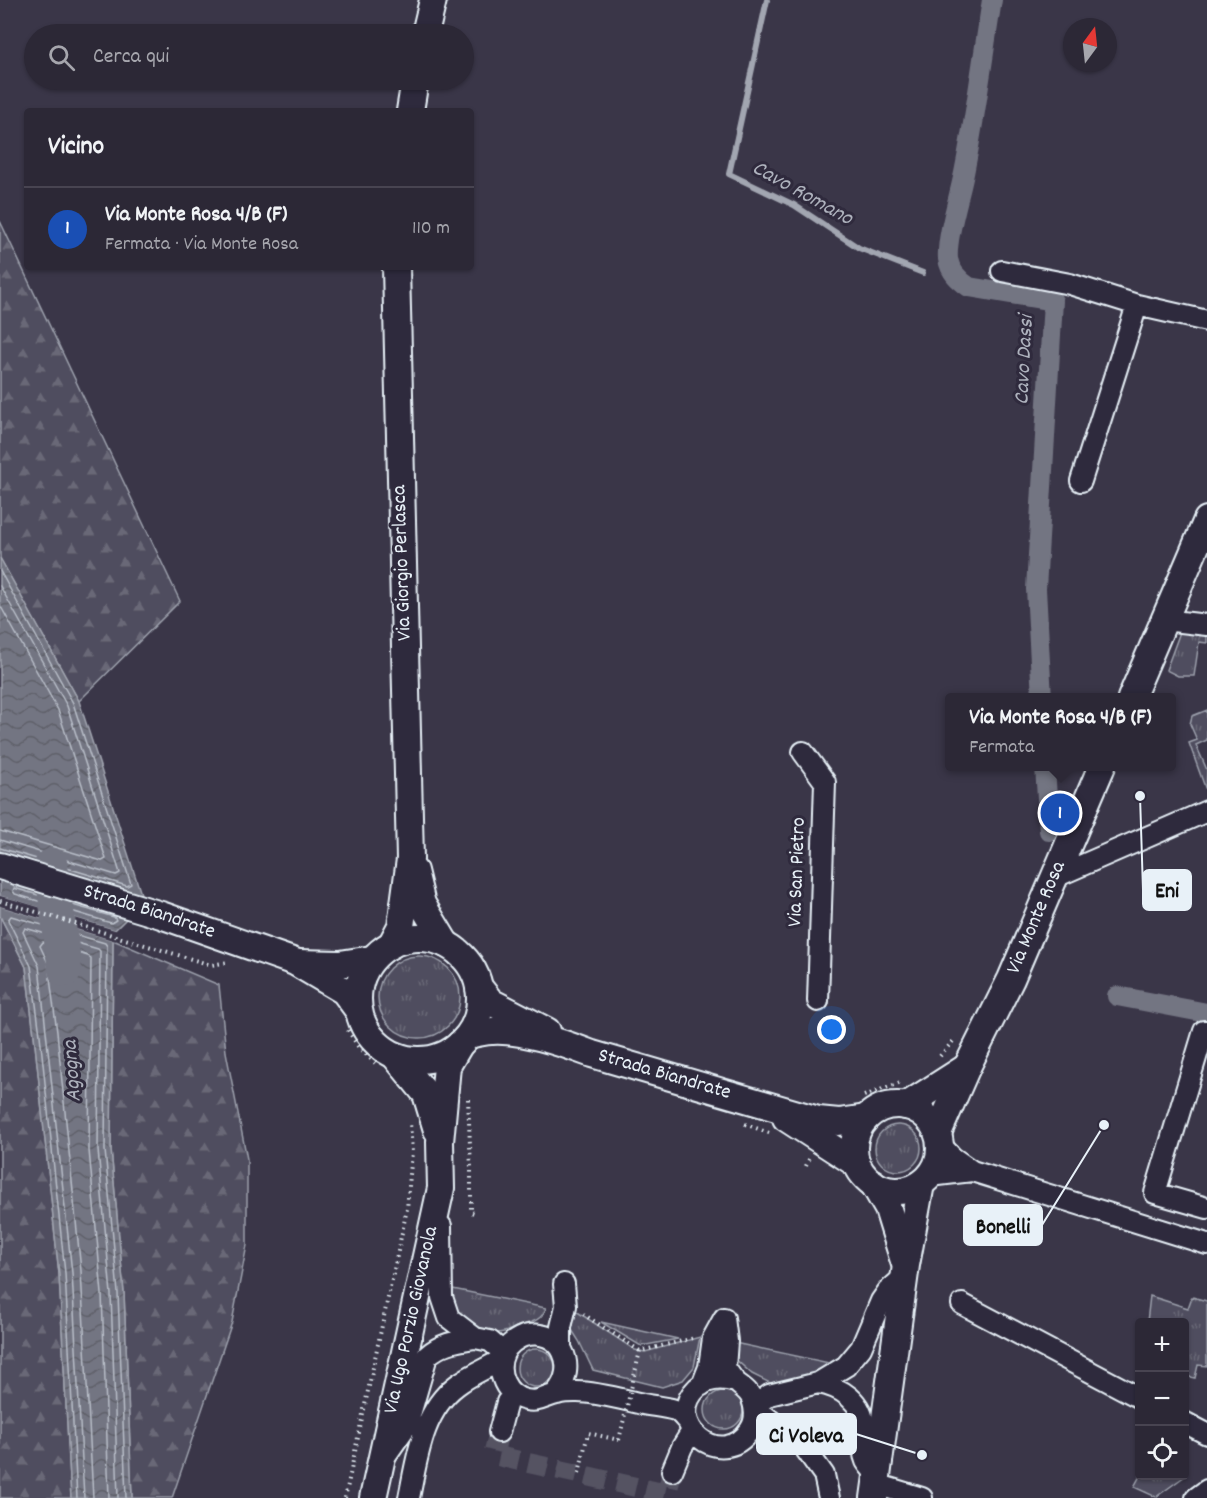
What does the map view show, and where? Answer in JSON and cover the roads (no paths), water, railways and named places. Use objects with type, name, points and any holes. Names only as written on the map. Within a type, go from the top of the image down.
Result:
[{"type":"main road","points":[[427,24],[433,0]]},
{"type":"main road","points":[[410,108],[413,90]]},
{"type":"main road","name":"Via Giorgio Perlasca","points":[[382,952],[401,926],[410,859],[396,270]]},
{"type":"main road","points":[[1133,693],[1207,520]]},
{"type":"main road","name":"Via Monte Rosa","points":[[939,1139],[967,1067],[1011,979],[1100,771]]},
{"type":"main road","name":"Via Giorgio Perlasca","points":[[410,859],[422,904],[446,944]]},
{"type":"main road","name":"Strada Biandrate","points":[[0,866],[161,915],[295,963],[344,992],[352,1017]]},
{"type":"main road","points":[[404,939],[433,939],[446,944],[461,955],[472,969],[479,987],[478,1012],[465,1039],[446,1054],[430,1059],[387,1060],[382,1048],[363,1025],[352,1017],[363,975],[382,952],[404,939]]},
{"type":"main road","name":"Strada Biandrate","points":[[295,963],[340,964],[382,952]]},
{"type":"main road","name":"Strada Biandrate","points":[[479,987],[491,1002],[547,1031],[561,1043]]},
{"type":"main road","name":"Strada Biandrate","points":[[465,1039],[493,1031],[513,1032],[561,1043],[768,1107],[828,1121],[839,1122],[861,1108]]},
{"type":"main road","name":"Via Ugo Porzio Giovanola","points":[[373,1498],[441,1188],[440,1142],[447,1066],[465,1039]]},
{"type":"main road","name":"Via Ugo Porzio Giovanola","points":[[387,1060],[426,1094],[440,1142]]},
{"type":"main road","points":[[905,1270],[888,1209],[865,1174],[854,1152],[861,1108],[885,1107],[904,1094],[967,1067]]},
{"type":"main road","points":[[865,1174],[885,1189],[897,1191],[909,1189],[925,1180],[936,1167],[940,1156],[939,1139],[933,1123],[904,1094]]},
{"type":"main road","name":"Strada Biandrate","points":[[768,1107],[865,1174]]},
{"type":"main road","points":[[876,1486],[905,1270],[925,1180]]},
{"type":"street","points":[[1002,271],[1070,284],[1137,304],[1207,321]]},
{"type":"street","points":[[1081,481],[1137,304]]},
{"type":"street","points":[[1164,620],[1207,625]]},
{"type":"street","name":"Via San Pietro","points":[[803,752],[825,782],[818,1001]]},
{"type":"street","points":[[1055,877],[1207,811]]},
{"type":"street","points":[[1207,1031],[1204,1031],[1155,1193],[1207,1208]]},
{"type":"street","points":[[939,1139],[952,1158],[972,1171],[1207,1244]]},
{"type":"street","points":[[925,1180],[972,1171]]},
{"type":"street","points":[[441,1188],[441,1297],[449,1318],[475,1338]]},
{"type":"street","points":[[381,1462],[407,1425],[427,1356],[435,1348],[451,1342],[475,1338],[490,1341],[503,1357],[502,1377],[505,1385],[514,1395],[524,1400],[535,1401],[555,1394],[579,1391],[676,1411],[708,1444],[718,1447],[728,1446],[738,1442],[746,1435],[762,1401],[818,1383],[846,1366],[861,1348],[881,1301],[905,1270]]},
{"type":"street","points":[[536,1335],[549,1324],[564,1284],[566,1306],[561,1327],[565,1381],[555,1394]]},
{"type":"street","points":[[962,1304],[1135,1395]]},
{"type":"street","points":[[672,1471],[690,1427],[688,1403],[709,1367],[713,1338],[724,1318],[727,1341],[726,1368],[740,1385],[762,1401],[804,1447],[824,1475],[829,1498]]},
{"type":"street","points":[[409,1498],[416,1458],[426,1428],[438,1405],[457,1385],[503,1357],[514,1341],[520,1337],[545,1336],[588,1384],[675,1399],[718,1379],[740,1385]]},
{"type":"street","points":[[818,1383],[831,1385],[848,1394],[859,1411],[864,1426],[863,1448],[876,1486],[915,1497]]},
{"type":"street","points":[[499,1432],[507,1402],[514,1395]]},
{"type":"street","points":[[1189,1424],[1207,1434]]},
{"type":"street","points":[[1196,1498],[1207,1490]]},
{"type":"water","points":[[0,558],[79,701],[142,897],[0,853]]},
{"type":"water","points":[[0,877],[130,915],[115,930],[0,896]]},
{"type":"water","points":[[0,906],[113,940],[111,1150],[124,1293],[132,1498],[71,1498],[59,1274],[26,967],[0,916]]},
{"type":"waterway","name":"Cavo Romano","points":[[767,0],[729,174],[794,205],[859,248],[923,273]]},
{"type":"waterway","name":"Cavo Dassi","points":[[992,0],[969,147],[949,238],[948,259],[956,275],[969,287],[1053,301],[1036,589],[1042,693]]},
{"type":"waterway","name":"Cavo Dassi","points":[[1045,771],[1049,831]]},
{"type":"waterway","name":"Agogna","points":[[51,866],[65,970]]},
{"type":"waterway","name":"Cavo Dassi","points":[[1117,996],[1207,1013]]},
{"type":"tunnel","points":[[499,1432],[493,1455],[667,1494],[672,1471]]},
{"type":"place","name":"Eni","points":[[1140,796]]},
{"type":"place","name":"Via Monte Rosa 4/B (F)","points":[[1060,813]]},
{"type":"place","name":"Bonelli","points":[[1104,1125]]},
{"type":"place","name":"Ci Voleva","points":[[922,1455]]}]
